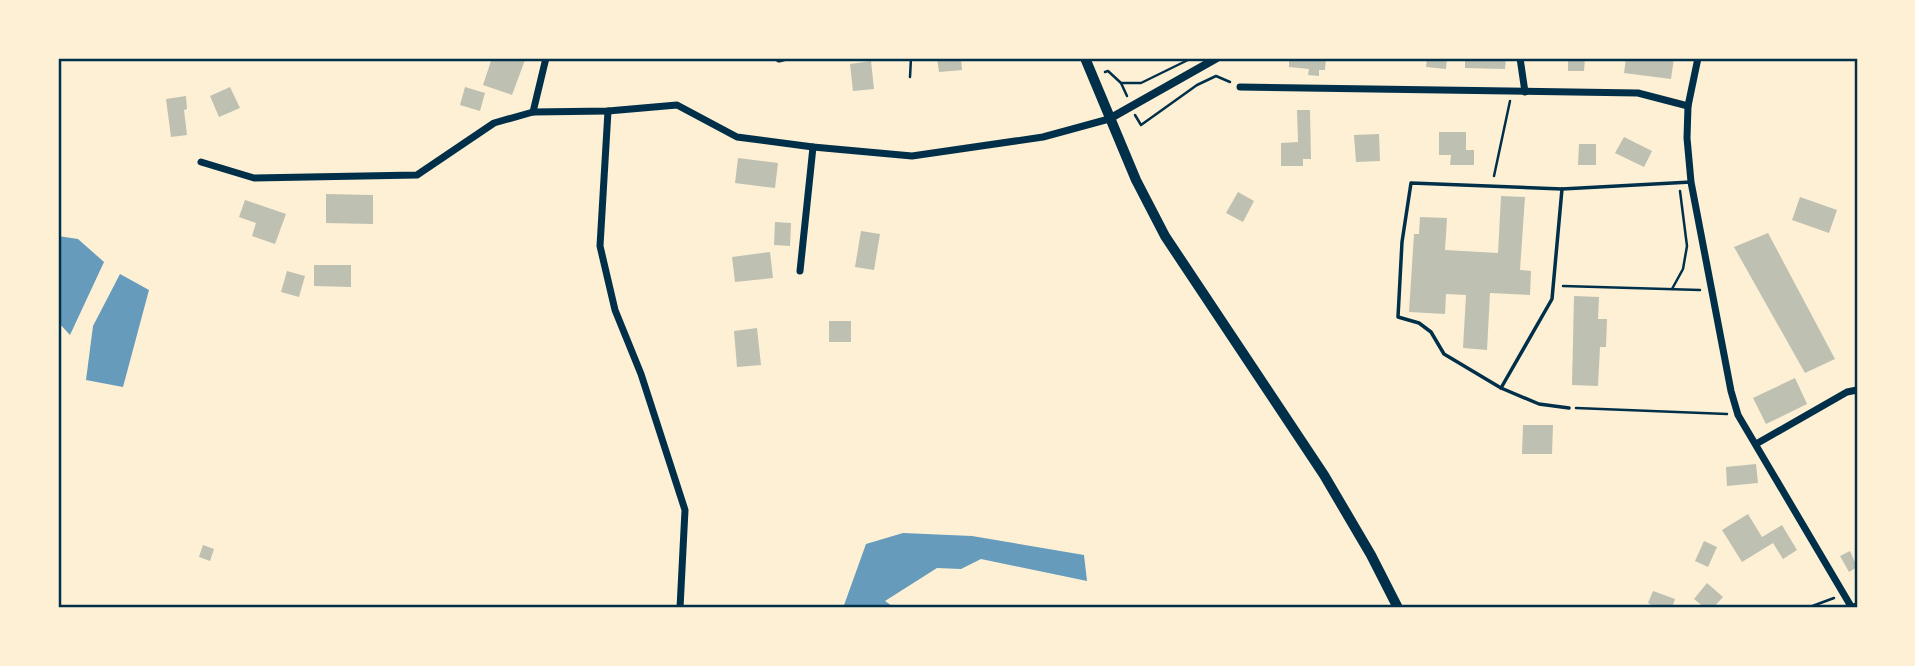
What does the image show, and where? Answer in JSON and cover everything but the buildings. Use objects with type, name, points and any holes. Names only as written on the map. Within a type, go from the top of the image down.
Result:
[{"type":"main road","points":[[1085,58],[1136,180],[1165,236],[1324,475],[1371,555],[1398,608]]},
{"type":"street","points":[[533,112],[546,58]]},
{"type":"street","points":[[201,162],[254,178],[417,175],[494,123],[533,112],[608,111],[677,105],[737,137],[912,156],[1043,137],[1110,119],[1217,58]]},
{"type":"street","points":[[1520,58],[1525,92]]},
{"type":"street","points":[[1698,58],[1688,107],[1687,138],[1691,182],[1731,391],[1738,415],[1844,594],[1855,608]]},
{"type":"street","points":[[1240,87],[1638,93],[1688,107]]},
{"type":"street","points":[[608,111],[600,246],[615,310],[641,374],[685,510],[680,608]]},
{"type":"street","points":[[800,271],[813,147]]},
{"type":"street","points":[[1756,443],[1847,392],[1857,390]]},
{"type":"lane","points":[[1569,408],[1539,404],[1501,388],[1444,354],[1431,332],[1419,323],[1398,317],[1402,242],[1411,183],[1562,189],[1691,182]]},
{"type":"lane","points":[[1501,388],[1552,299],[1562,189]]},
{"type":"path","points":[[910,77],[911,58]]},
{"type":"path","points":[[1091,75],[1108,71],[1121,83],[1141,83],[1192,58]]},
{"type":"path","points":[[1492,186],[1513,91]]},
{"type":"path","points":[[1672,289],[1683,269],[1687,246],[1679,182]]},
{"type":"path","points":[[1553,286],[1711,290]]},
{"type":"path","points":[[1569,408],[1738,415]]},
{"type":"path","points":[[1807,608],[1844,594]]},
{"type":"water","points":[[58,236],[78,239],[104,262],[70,335],[58,322]]},
{"type":"water","points":[[120,274],[149,290],[123,387],[86,380],[93,326]]},
{"type":"water","points":[[903,533],[972,536],[1084,555],[1087,581],[981,559],[961,569],[937,568],[885,601],[895,608],[843,608],[866,544]]}]
